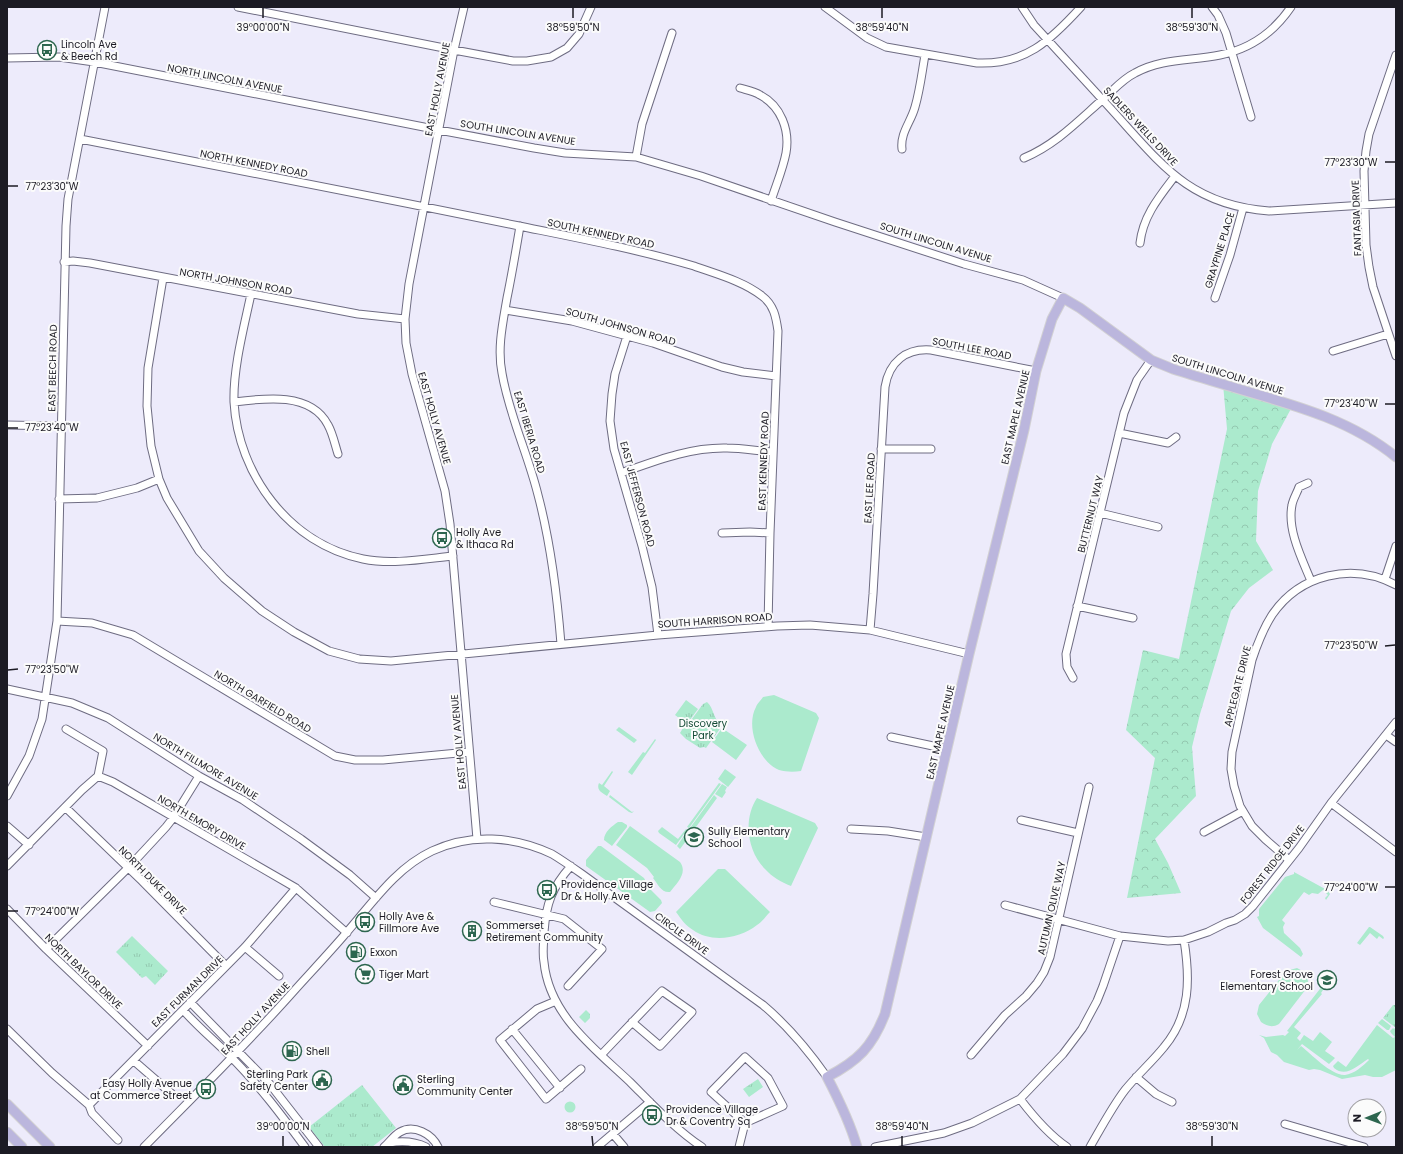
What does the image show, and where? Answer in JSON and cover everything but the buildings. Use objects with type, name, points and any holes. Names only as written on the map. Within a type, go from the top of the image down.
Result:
[{"type":"main road","name":"SOUTH LINCOLN AVENUE","points":[[1063,298],[1080,308],[1151,360],[1173,369],[1263,396],[1337,421],[1374,441],[1396,457]]},
{"type":"main road","name":"EAST MAPLE AVENUE","points":[[827,1077],[840,1070],[862,1054],[878,1031],[886,1008],[969,654],[1022,438],[1036,371],[1052,318],[1063,298]]},
{"type":"main road","points":[[827,1077],[845,1113],[857,1147]]},
{"type":"main road","points":[[7,1104],[50,1147]]},
{"type":"main road","points":[[7,1132],[22,1147]]},
{"type":"street","name":"EAST BEECH ROAD","points":[[7,796],[29,756],[42,719],[57,621],[64,262],[68,200],[105,7]]},
{"type":"street","points":[[238,7],[454,50],[519,61],[551,57],[562,52],[579,34],[591,7]]},
{"type":"street","name":"EAST HOLLY AVENUE","points":[[464,7],[454,50],[409,284],[405,319],[406,343],[412,374],[445,491],[453,556],[460,653],[477,839]]},
{"type":"street","points":[[825,7],[876,43],[894,49],[977,63],[1001,63],[1026,54],[1048,40],[1080,7]]},
{"type":"street","name":"SADLERS WELLS DRIVE","points":[[1022,7],[1034,25],[1159,161],[1175,176],[1202,194],[1243,208],[1269,211],[1396,203]]},
{"type":"street","points":[[1212,7],[1223,25],[1251,117]]},
{"type":"street","points":[[1024,158],[1036,153],[1054,142],[1103,100],[1124,79],[1146,67],[1170,61],[1220,55],[1250,45],[1276,26],[1291,7]]},
{"type":"street","points":[[636,157],[642,124],[672,33]]},
{"type":"street","points":[[902,149],[902,137],[915,108],[925,55]]},
{"type":"street","name":"FANTASIA DRIVE","points":[[1396,56],[1369,134],[1364,172],[1366,245],[1369,267],[1373,287],[1396,356]]},
{"type":"street","name":"NORTH LINCOLN AVENUE","points":[[7,58],[59,57],[94,62],[439,130]]},
{"type":"street","points":[[740,88],[760,94],[768,100],[780,114],[784,124],[787,142],[786,153],[772,201]]},
{"type":"street","name":"SOUTH LINCOLN AVENUE","points":[[439,130],[565,153],[636,157],[701,176],[964,264],[1023,280],[1063,298]]},
{"type":"street","name":"NORTH KENNEDY ROAD","points":[[80,139],[424,207]]},
{"type":"street","points":[[1140,243],[1143,225],[1148,213],[1175,176]]},
{"type":"street","name":"SOUTH KENNEDY ROAD","points":[[424,207],[636,250],[670,259],[743,284],[767,300]]},
{"type":"street","name":"GRAYPINE PLACE","points":[[1215,298],[1230,254],[1243,208]]},
{"type":"street","name":"EAST IBERIA ROAD","points":[[520,226],[501,331],[500,356],[502,373],[509,401],[538,493],[547,530],[557,596],[561,644]]},
{"type":"street","name":"NORTH JOHNSON ROAD","points":[[64,262],[74,261],[90,263],[358,314],[405,319]]},
{"type":"street","name":"SOUTH HARRISON ROAD","points":[[163,278],[148,368],[147,406],[151,446],[159,479],[167,498],[199,551],[224,578],[262,611],[294,632],[329,651],[359,659],[391,660],[768,626],[810,626],[870,630],[969,654]]},
{"type":"street","points":[[251,294],[235,378],[234,402],[240,440],[245,456],[265,493],[278,509],[317,542],[346,555],[364,559],[394,561],[453,556]]},
{"type":"street","name":"EAST KENNEDY ROAD","points":[[767,300],[776,316],[778,332],[768,626]]},
{"type":"street","name":"SOUTH JOHNSON ROAD","points":[[505,310],[572,321],[653,343],[722,367],[743,372],[776,376]]},
{"type":"street","points":[[1333,351],[1388,334]]},
{"type":"street","name":"EAST JEFFERSON ROAD","points":[[626,336],[615,374],[610,421],[614,449],[642,546],[652,587],[658,635]]},
{"type":"street","name":"SOUTH LEE ROAD","points":[[905,354],[921,349],[931,350],[1036,371]]},
{"type":"street","name":"EAST LEE ROAD","points":[[870,630],[886,382],[892,367],[905,354]]},
{"type":"street","name":"BUTTERNUT WAY","points":[[1072,678],[1067,667],[1066,654],[1119,433],[1132,390],[1140,375],[1151,360]]},
{"type":"street","points":[[234,402],[281,399],[293,400],[305,404],[317,412],[328,425],[338,454]]},
{"type":"street","points":[[7,425],[61,426]]},
{"type":"street","points":[[1119,433],[1168,443],[1176,437]]},
{"type":"street","points":[[621,473],[667,458],[704,450],[726,448],[773,452]]},
{"type":"street","points":[[881,448],[931,450]]},
{"type":"street","points":[[59,499],[97,498],[137,488],[159,479]]},
{"type":"street","points":[[1308,483],[1299,487],[1292,505],[1292,528],[1299,552],[1311,581]]},
{"type":"street","points":[[1100,513],[1158,527]]},
{"type":"street","points":[[722,533],[750,532],[770,534]]},
{"type":"street","points":[[1386,579],[1396,546]]},
{"type":"street","name":"APPLEGATE DRIVE","points":[[1289,860],[1258,833],[1243,811],[1234,786],[1232,752],[1252,660],[1272,614],[1289,596],[1311,581],[1343,573],[1362,573],[1379,576],[1396,585]]},
{"type":"street","points":[[1077,606],[1133,618]]},
{"type":"street","name":"NORTH GARFIELD ROAD","points":[[57,621],[92,623],[133,635],[336,756],[355,760],[383,760],[469,752]]},
{"type":"street","name":"NORTH FILLMORE AVENUE","points":[[7,689],[72,703],[108,718],[199,776],[244,800],[350,875],[376,898]]},
{"type":"street","name":"FOREST RIDGE DRIVE","points":[[1005,905],[1120,936],[1168,941],[1184,940],[1208,932],[1235,920],[1245,914],[1253,906],[1331,803],[1396,722]]},
{"type":"street","points":[[7,866],[66,808],[82,790],[98,776],[103,751],[66,729]]},
{"type":"street","points":[[1386,735],[1396,742]]},
{"type":"street","points":[[891,738],[947,749]]},
{"type":"street","name":"NORTH EMORY DRIVE","points":[[98,776],[113,782],[296,888],[347,933]]},
{"type":"street","points":[[46,949],[128,868],[173,818],[199,776]]},
{"type":"street","name":"AUTUMN OLIVE WAY","points":[[971,1055],[1005,1015],[1026,996],[1044,972],[1050,957],[1090,787]]},
{"type":"street","points":[[1331,803],[1396,852]]},
{"type":"street","name":"NORTH DUKE DRIVE","points":[[66,808],[226,966]]},
{"type":"street","points":[[1204,832],[1243,811]]},
{"type":"street","points":[[1022,820],[1078,833]]},
{"type":"street","points":[[7,826],[29,845]]},
{"type":"street","points":[[851,829],[888,831],[926,837]]},
{"type":"street","name":"CIRCLE DRIVE","points":[[376,898],[398,874],[416,860],[432,851],[458,842],[477,839],[506,840],[530,846],[553,855],[571,866],[762,1004],[788,1027],[808,1050],[827,1077]]},
{"type":"street","points":[[571,866],[557,882],[552,893],[546,915],[544,962],[548,985],[568,1022],[578,1034],[681,1131],[702,1147]]},
{"type":"street","name":"EAST FURMAN DRIVE","points":[[89,1105],[245,947],[296,888]]},
{"type":"street","name":"EAST HOLLY AVENUE","points":[[144,1147],[238,1051],[347,933],[376,898]]},
{"type":"street","points":[[494,902],[564,919],[602,949],[568,986]]},
{"type":"street","name":"NORTH BAYLOR DRIVE","points":[[7,909],[46,949],[148,1046]]},
{"type":"street","points":[[875,1147],[944,1133],[972,1123],[1020,1099],[1063,1054],[1082,1029],[1097,1002],[1120,936]]},
{"type":"street","points":[[1090,1147],[1119,1099],[1136,1077],[1172,1038],[1183,1014],[1188,987],[1188,972],[1184,940]]},
{"type":"street","points":[[245,947],[279,976]]},
{"type":"street","points":[[601,1055],[632,1022],[662,991],[692,1012],[660,1046],[632,1022]]},
{"type":"street","points":[[556,1001],[537,1009],[500,1040],[546,1099],[581,1069]]},
{"type":"street","points":[[190,1002],[268,1083],[319,1147]]},
{"type":"street","points":[[183,1010],[231,1057],[268,1098],[305,1147]]},
{"type":"street","points":[[7,1029],[52,1073],[89,1105],[92,1113],[118,1140]]},
{"type":"street","points":[[512,1029],[560,1088]]},
{"type":"street","points":[[745,1057],[768,1078],[784,1106],[745,1123],[711,1092],[745,1057]]},
{"type":"street","points":[[134,1061],[172,1094]]},
{"type":"street","points":[[1136,1077],[1156,1094],[1172,1102]]},
{"type":"street","points":[[1020,1099],[1040,1122],[1067,1147]]},
{"type":"street","points":[[597,1147],[650,1102]]},
{"type":"street","points":[[739,1147],[745,1123]]},
{"type":"street","points":[[1285,1124],[1364,1147]]},
{"type":"street","points":[[386,1145],[399,1132],[411,1129],[425,1133],[437,1144],[438,1147]]},
{"type":"street","points":[[613,1134],[624,1147]]},
{"type":"street","points":[[386,1145],[400,1141],[412,1142],[426,1147]]},
{"type":"green space","points":[[1223,384],[1293,405],[1272,444],[1258,491],[1256,541],[1273,570],[1249,588],[1231,611],[1200,714],[1192,747],[1196,796],[1155,839],[1168,863],[1181,893],[1127,898],[1155,758],[1126,730],[1143,650],[1179,659],[1227,429]]},
{"type":"green space","points":[[774,695],[816,713],[819,718],[801,771],[782,771],[772,766],[765,760],[756,743],[752,724],[756,707],[763,697]]},
{"type":"green space","points":[[686,700],[698,709],[687,724],[675,715]]},
{"type":"green space","name":"Discovery Park","points":[[707,702],[722,726],[706,748],[700,748],[680,733],[703,704]]},
{"type":"green space","points":[[619,727],[637,740],[634,743],[616,730]]},
{"type":"green space","points":[[722,728],[747,745],[736,760],[712,742]]},
{"type":"green space","points":[[655,739],[656,740],[632,775],[628,772]]},
{"type":"green space","points":[[725,769],[736,777],[728,787],[718,779]]},
{"type":"green space","points":[[612,771],[613,772],[604,786],[610,791],[607,796],[600,791],[598,785],[599,783],[602,785]]},
{"type":"green space","points":[[719,783],[721,784],[689,828],[687,827]]},
{"type":"green space","points":[[722,784],[727,787],[722,798],[715,794]]},
{"type":"green space","points":[[610,795],[632,812],[634,811],[632,813],[629,812],[609,797]]},
{"type":"green space","points":[[714,795],[717,798],[693,831],[690,828]]},
{"type":"green space","points":[[757,798],[815,823],[818,828],[791,886],[780,881],[765,869],[754,853],[749,835],[749,825],[750,815]]},
{"type":"green space","points":[[618,822],[622,822],[627,825],[627,827],[612,846],[604,840],[604,837],[613,825]]},
{"type":"green space","points":[[630,826],[680,862],[683,870],[681,878],[670,892],[662,890],[647,868],[616,845]]},
{"type":"green space","points":[[662,827],[678,839],[686,829],[687,830],[676,845],[659,833],[658,831]]},
{"type":"green space","points":[[688,830],[692,833],[680,849],[677,846]]},
{"type":"green space","points":[[598,846],[601,846],[644,878],[650,889],[662,903],[655,911],[650,912],[586,866],[586,860]]},
{"type":"green space","points":[[718,869],[725,869],[770,912],[761,922],[750,930],[742,934],[725,938],[708,937],[700,934],[688,926],[676,912]]},
{"type":"green space","points":[[1294,872],[1327,890],[1330,894],[1326,900],[1325,898],[1328,895],[1323,890],[1318,894],[1312,893],[1309,895],[1304,892],[1282,920],[1285,923],[1283,927],[1284,933],[1300,948],[1303,954],[1301,957],[1263,928],[1257,917],[1259,916],[1259,909],[1285,877],[1294,874]]},
{"type":"green space","points":[[1369,927],[1384,938],[1383,939],[1379,936],[1377,939],[1370,933],[1360,945],[1357,943]]},
{"type":"green space","points":[[132,936],[168,971],[155,985],[146,976],[142,978],[116,952]]},
{"type":"green space","points":[[1297,968],[1305,974],[1308,979],[1306,989],[1279,1024],[1274,1026],[1265,1025],[1261,1022],[1257,1014],[1259,1005],[1286,971]]},
{"type":"green space","points":[[1323,985],[1325,987],[1321,993],[1322,994],[1294,1027],[1301,1033],[1297,1038],[1300,1041],[1304,1035],[1313,1041],[1320,1032],[1332,1042],[1325,1051],[1335,1058],[1329,1064],[1302,1044],[1297,1050],[1301,1046],[1334,1072],[1345,1075],[1352,1073],[1369,1060],[1368,1059],[1356,1068],[1343,1072],[1338,1071],[1333,1066],[1338,1061],[1346,1067],[1377,1025],[1393,1038],[1395,1037],[1390,1031],[1396,1027],[1396,1070],[1382,1077],[1365,1075],[1342,1079],[1320,1070],[1309,1070],[1284,1062],[1277,1055],[1271,1052],[1264,1038],[1259,1035],[1266,1037],[1285,1036],[1289,1032],[1287,1031]]},
{"type":"green space","points":[[1396,1004],[1396,1028],[1383,1018],[1393,1005]]},
{"type":"green space","points":[[586,1010],[590,1014],[590,1018],[585,1023],[579,1017]]},
{"type":"green space","points":[[1382,1019],[1391,1026],[1389,1030],[1378,1023]]},
{"type":"green space","points":[[758,1079],[763,1087],[749,1097],[743,1089]]},
{"type":"green space","points":[[362,1085],[396,1128],[372,1147],[325,1147],[309,1127]]},
{"type":"green space","points":[[570,1101],[574,1103],[576,1107],[574,1111],[570,1113],[566,1111],[564,1107],[566,1103]]},
{"type":"place","name":"Lincoln Ave & Beech Rd","points":[[47,50]]},
{"type":"place","name":"Holly Ave & Ithaca Rd","points":[[442,538]]},
{"type":"place","name":"Sully Elementary School","points":[[694,837]]},
{"type":"place","name":"Providence Village Dr & Holly Ave","points":[[547,890]]},
{"type":"place","name":"Holly Ave & Fillmore Ave","points":[[365,922]]},
{"type":"place","name":"Sommerset Retirement Community","points":[[472,931]]},
{"type":"place","name":"Exxon","points":[[356,952]]},
{"type":"place","name":"Tiger Mart","points":[[365,974]]},
{"type":"place","name":"Forest Grove Elementary School","points":[[1327,980]]},
{"type":"place","name":"Shell","points":[[292,1051]]},
{"type":"place","name":"Sterling Park Safety Center","points":[[322,1080]]},
{"type":"place","name":"Sterling Community Center","points":[[403,1085]]},
{"type":"place","name":"Easy Holly Avenue at Commerce Street","points":[[206,1089]]},
{"type":"place","name":"Providence Village Dr & Coventry Sq","points":[[652,1115]]}]
